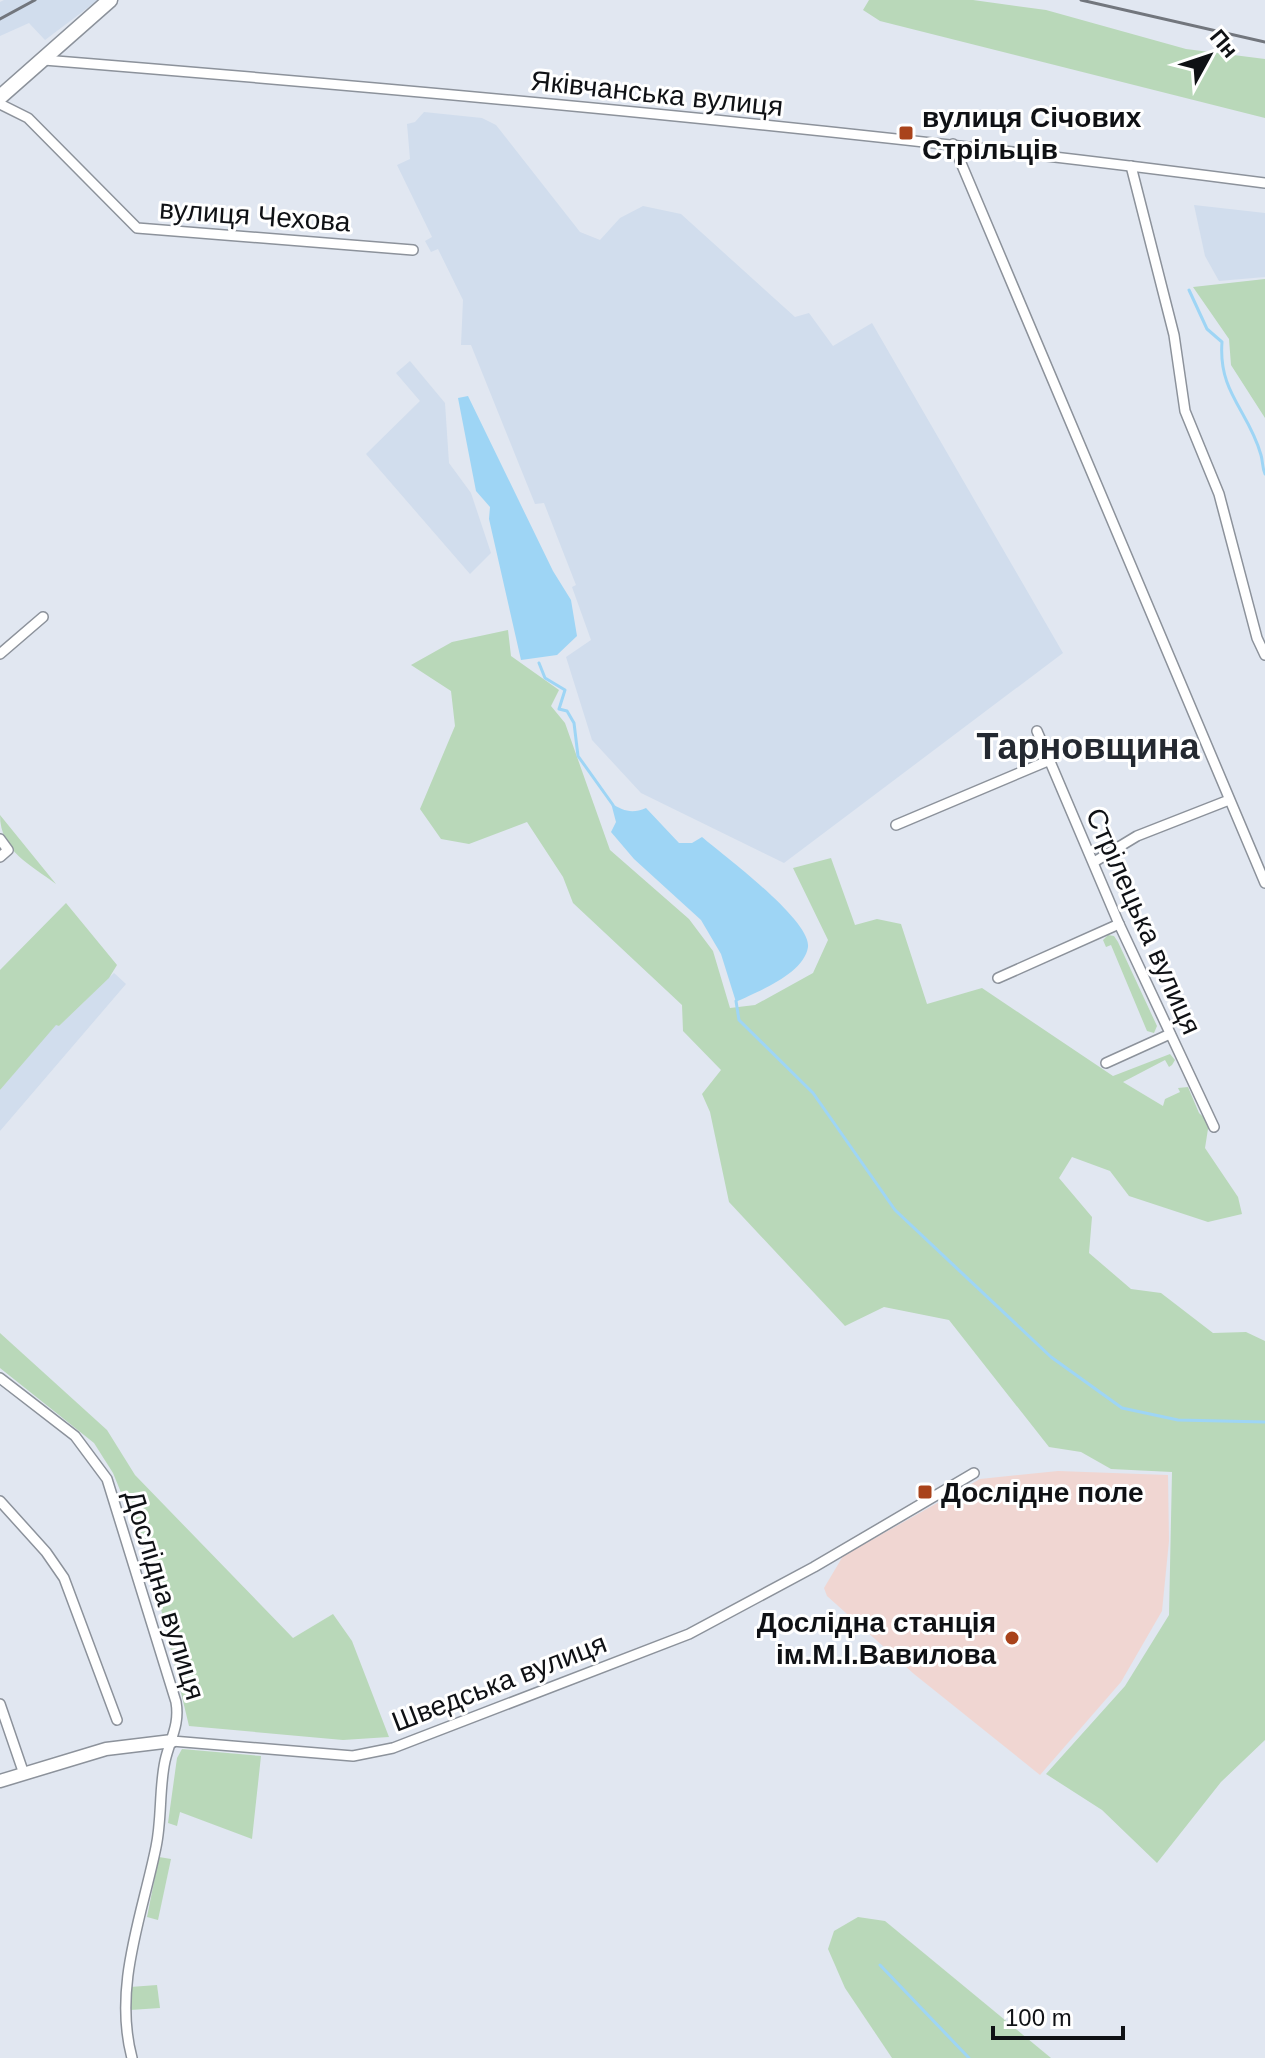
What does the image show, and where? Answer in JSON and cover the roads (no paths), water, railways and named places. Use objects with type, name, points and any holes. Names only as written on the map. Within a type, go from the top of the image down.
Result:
[{"type":"main road","points":[[0,97],[110,0]]},
{"type":"street","name":"Яківчанська вулиця","points":[[44,60],[416,91],[953,144],[1265,183]]},
{"type":"street","name":"вулиця Чехова","points":[[0,104],[28,118],[137,228],[413,250]]},
{"type":"street","points":[[953,144],[1265,883]]},
{"type":"street","points":[[1131,166],[1174,335],[1185,411],[1219,494],[1257,638],[1265,655]]},
{"type":"street","points":[[0,654],[43,617]]},
{"type":"street","name":"Стрілецька вулиця","points":[[1037,731],[1119,924],[1214,1127]]},
{"type":"street","points":[[896,825],[1050,760]]},
{"type":"street","points":[[1094,862],[1137,836],[1229,800]]},
{"type":"street","points":[[0,839],[4,853]]},
{"type":"street","points":[[998,978],[1119,924]]},
{"type":"street","points":[[1106,1063],[1170,1034]]},
{"type":"street","name":"Дослідна вулиця","points":[[0,1378],[75,1436],[107,1479],[176,1702],[179,1719],[165,1762],[157,1843],[126,1984],[125,2018],[132,2058]]},
{"type":"street","name":"Шведська вулиця","points":[[0,1781],[106,1749],[172,1741],[353,1756],[393,1748],[689,1634],[814,1567],[974,1473]]},
{"type":"street","points":[[0,1501],[51,1558],[64,1578],[117,1720]]},
{"type":"street","points":[[0,1704],[24,1774]]},
{"type":"water","points":[[468,396],[553,571],[571,600],[577,636],[557,655],[521,660],[489,519],[490,507],[476,491],[458,398]]},
{"type":"water","points":[[611,803],[628,811],[646,808],[679,843],[692,843],[702,837],[764,889],[796,921],[805,935],[808,947],[798,966],[778,981],[736,1002],[721,954],[701,920],[634,859],[611,832],[616,822]]},
{"type":"waterway","points":[[1189,290],[1207,329],[1222,342],[1222,360],[1229,389],[1256,440],[1265,474]]},
{"type":"waterway","points":[[539,663],[545,678],[565,690],[559,709],[567,711],[574,723],[578,756],[613,805]]},
{"type":"waterway","points":[[736,1001],[739,1020],[813,1093],[895,1210],[1051,1357],[1122,1408],[1178,1420],[1265,1422]]},
{"type":"waterway","points":[[880,1965],[969,2058]]},
{"type":"railway","points":[[0,19],[35,0]]},
{"type":"railway","points":[[1081,0],[1265,42]]},
{"type":"place","name":"вулиця Січових Стрільців","points":[[906,133]]},
{"type":"place","name":"Дослідне поле","points":[[925,1492]]},
{"type":"place","name":"Дослідна станція ім.М.І.Вавилова","points":[[1012,1638]]},
{"type":"district","name":"Тарновщина","points":[[1088,746]]}]
